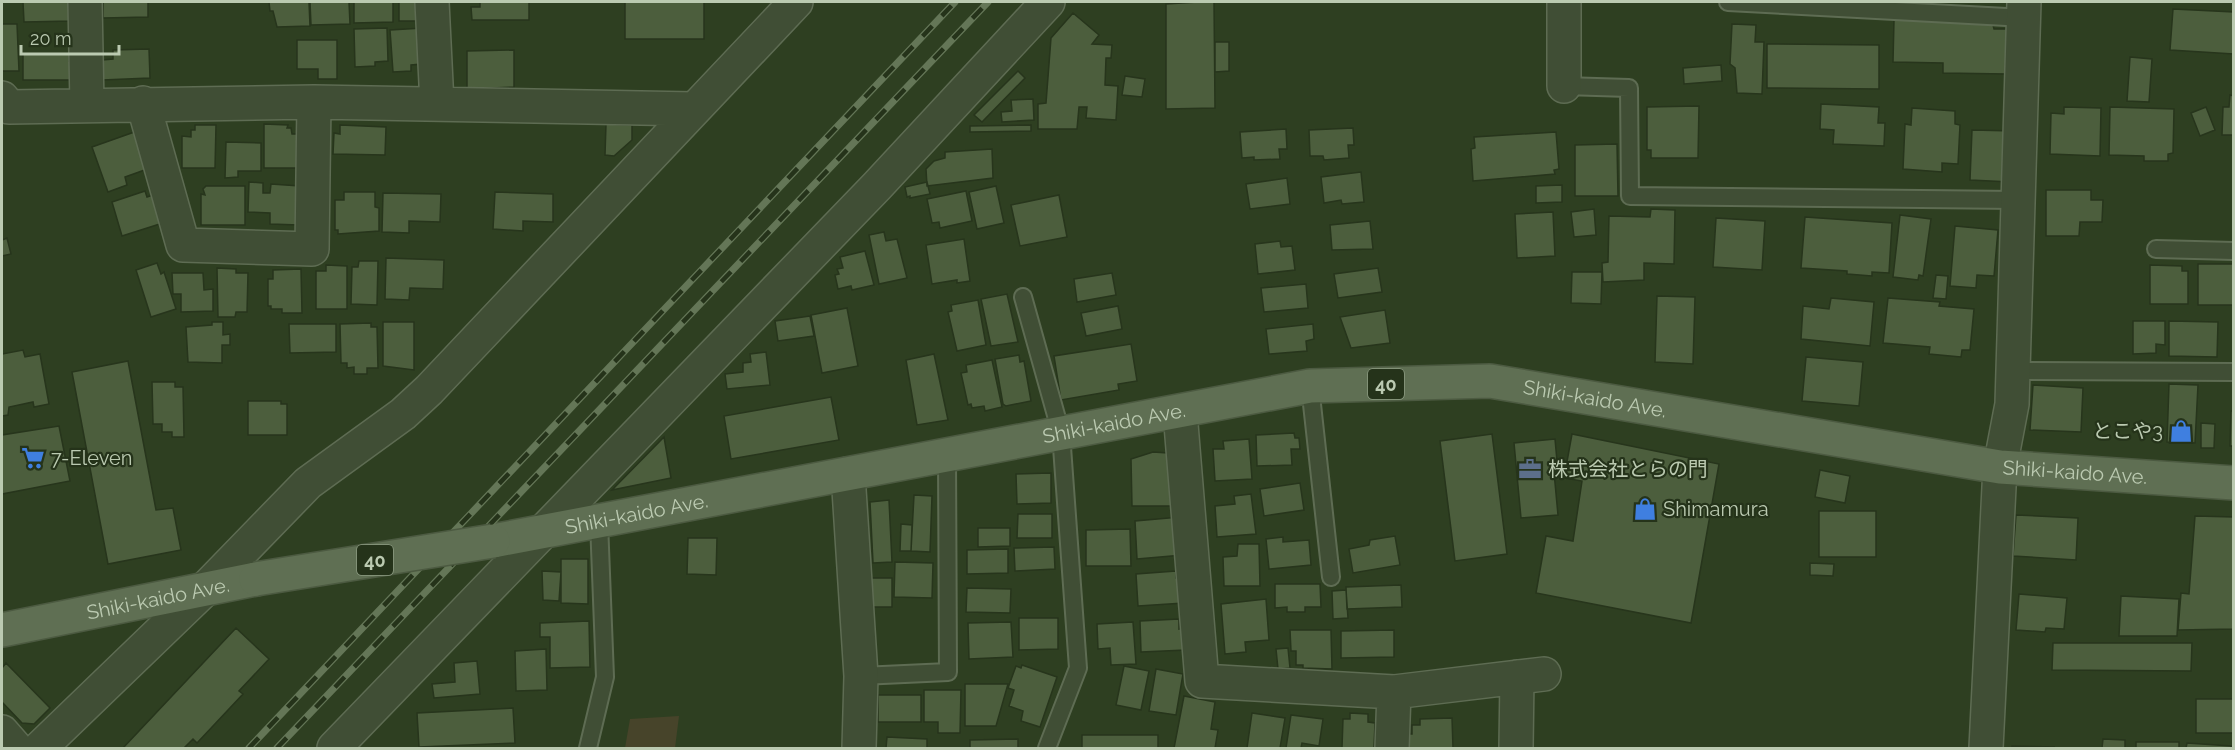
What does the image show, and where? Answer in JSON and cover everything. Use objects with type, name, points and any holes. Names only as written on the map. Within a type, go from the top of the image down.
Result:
[{"type":"main road","name":"Shiki-kaido Ave.","points":[[2,630],[256,579],[545,532],[1310,386],[1490,381],[2000,467],[2234,483]]},
{"type":"street","points":[[85,2],[87,105]]},
{"type":"street","points":[[432,2],[437,104]]},
{"type":"street","points":[[40,748],[205,589],[308,483],[403,414],[429,390],[796,2]]},
{"type":"street","points":[[334,748],[877,186],[1048,2]]},
{"type":"street","points":[[1564,2],[1564,86]]},
{"type":"street","points":[[1986,748],[2000,467],[2012,404],[2025,10]]},
{"type":"street","points":[[2,98],[9,107],[143,103],[314,102],[694,109]]},
{"type":"street","points":[[143,103],[183,245],[312,249],[314,102]]},
{"type":"street","points":[[1180,412],[1202,681],[1394,692],[1530,676],[1516,748]]},
{"type":"street","points":[[848,474],[861,676],[859,748]]},
{"type":"street","points":[[1392,748],[1394,692]]},
{"type":"street","points":[[2,732],[16,748]]},
{"type":"lane","points":[[1728,2],[2025,10]]},
{"type":"lane","points":[[1564,86],[1629,88],[1630,195],[2017,200]]},
{"type":"lane","points":[[2156,249],[2234,250]]},
{"type":"lane","points":[[1023,297],[1061,434],[1078,668],[1047,748]]},
{"type":"lane","points":[[2012,371],[2234,372]]},
{"type":"lane","points":[[1310,386],[1331,577]]},
{"type":"lane","points":[[861,676],[948,672],[947,456]]},
{"type":"lane","points":[[588,748],[604,677],[599,522]]},
{"type":"shaded area","points":[[679,716],[675,748],[625,748],[630,719]]},
{"type":"building","points":[[23,2],[71,2],[71,21],[24,22]]},
{"type":"building","points":[[103,2],[148,2],[148,17],[103,18]]},
{"type":"building","points":[[269,2],[309,2],[310,26],[277,27]]},
{"type":"building","points":[[310,2],[349,2],[350,24],[311,25]]},
{"type":"building","points":[[354,2],[393,2],[393,22],[354,23]]},
{"type":"building","points":[[399,2],[423,2],[423,21],[399,21]]},
{"type":"building","points":[[480,2],[529,2],[529,20],[472,20],[471,7],[480,7]]},
{"type":"building","points":[[625,2],[704,2],[704,39],[625,39]]},
{"type":"building","points":[[1214,2],[1215,108],[1166,109],[1166,4]]},
{"type":"building","points":[[2173,9],[2234,12],[2234,54],[2170,50]]},
{"type":"building","points":[[1073,13],[1099,35],[1092,44],[1112,45],[1111,58],[1106,58],[1105,85],[1118,86],[1116,120],[1086,118],[1087,107],[1079,107],[1077,129],[1038,129],[1038,104],[1046,103],[1051,38]]},
{"type":"building","points":[[1894,20],[1992,21],[1994,29],[2008,29],[2007,74],[1943,73],[1943,63],[1893,62]]},
{"type":"building","points":[[2,24],[17,24],[19,71],[2,71]]},
{"type":"building","points":[[1732,24],[1756,25],[1755,42],[1764,42],[1762,94],[1737,93],[1735,68],[1730,64]]},
{"type":"building","points":[[387,28],[388,61],[375,62],[375,66],[355,67],[354,29]]},
{"type":"building","points":[[423,28],[422,64],[411,65],[411,71],[393,72],[390,30]]},
{"type":"building","points":[[297,40],[337,40],[337,79],[318,79],[318,69],[297,69]]},
{"type":"building","points":[[1215,42],[1229,42],[1229,71],[1215,72]]},
{"type":"building","points":[[1767,44],[1879,45],[1879,89],[1767,88]]},
{"type":"building","points":[[149,49],[150,78],[102,80],[102,60],[113,59],[113,50]]},
{"type":"building","points":[[514,50],[514,87],[467,89],[467,51]]},
{"type":"building","points":[[23,54],[69,54],[69,61],[74,60],[74,80],[23,80]]},
{"type":"building","points":[[2130,57],[2152,59],[2149,102],[2127,101]]},
{"type":"building","points":[[1721,65],[1722,81],[1684,84],[1683,68]]},
{"type":"building","points":[[1018,71],[1025,78],[982,122],[974,115]]},
{"type":"building","points":[[1125,76],[1145,79],[1142,97],[1122,95]]},
{"type":"building","points":[[2230,95],[2234,96],[2234,135],[2222,135],[2223,107],[2229,107]]},
{"type":"building","points":[[1033,99],[1034,120],[1002,122],[1001,112],[1012,111],[1011,100]]},
{"type":"building","points":[[1821,104],[1879,107],[1878,123],[1885,123],[1884,146],[1833,144],[1834,130],[1820,129]]},
{"type":"building","points":[[1699,106],[1698,158],[1651,158],[1651,150],[1647,150],[1647,107]]},
{"type":"building","points":[[2064,107],[2101,108],[2100,156],[2050,154],[2051,113],[2064,114]]},
{"type":"building","points":[[2110,107],[2174,109],[2173,153],[2168,154],[2168,161],[2144,161],[2144,156],[2109,155]]},
{"type":"building","points":[[2206,107],[2215,130],[2200,136],[2191,113]]},
{"type":"building","points":[[1912,108],[1955,111],[1955,124],[1960,125],[1958,164],[1942,163],[1942,172],[1903,169],[1905,124],[1911,125]]},
{"type":"building","points":[[264,124],[288,125],[287,128],[291,128],[292,134],[299,134],[298,168],[264,168]]},
{"type":"building","points":[[606,124],[632,125],[632,140],[614,156],[605,155]]},
{"type":"building","points":[[195,125],[216,125],[215,168],[182,168],[182,136],[191,137],[191,130],[195,130]]},
{"type":"building","points":[[340,125],[386,127],[385,155],[333,154],[334,133],[340,134]]},
{"type":"building","points":[[1031,125],[1031,131],[970,132],[970,126]]},
{"type":"building","points":[[1353,128],[1354,145],[1348,145],[1349,158],[1324,160],[1323,156],[1310,156],[1309,130]]},
{"type":"building","points":[[1286,129],[1287,149],[1279,149],[1280,159],[1242,158],[1240,132]]},
{"type":"building","points":[[140,130],[153,167],[125,177],[127,185],[108,192],[92,147]]},
{"type":"building","points":[[1972,130],[2014,131],[2011,182],[1970,180]]},
{"type":"building","points":[[1556,132],[1559,169],[1554,170],[1555,174],[1473,181],[1471,149],[1475,148],[1474,137]]},
{"type":"building","points":[[226,142],[261,143],[261,171],[238,171],[238,177],[225,178]]},
{"type":"building","points":[[1617,144],[1618,196],[1575,196],[1575,145]]},
{"type":"building","points":[[992,149],[993,178],[927,186],[926,169],[934,161],[945,158],[945,152]]},
{"type":"building","points":[[1361,172],[1364,202],[1342,204],[1341,200],[1324,203],[1321,177]]},
{"type":"building","points":[[1287,178],[1290,204],[1250,209],[1246,184]]},
{"type":"building","points":[[249,182],[263,183],[263,193],[270,193],[271,184],[300,186],[299,225],[270,224],[270,213],[248,212]]},
{"type":"building","points":[[927,182],[930,194],[907,197],[905,187]]},
{"type":"building","points":[[1562,185],[1562,202],[1536,203],[1536,186]]},
{"type":"building","points":[[206,186],[245,186],[245,225],[201,225],[201,194],[205,195],[203,189]]},
{"type":"building","points":[[996,186],[1004,223],[977,229],[969,192]]},
{"type":"building","points":[[2046,190],[2091,190],[2091,200],[2103,200],[2102,222],[2080,222],[2079,236],[2046,236]]},
{"type":"building","points":[[145,191],[147,197],[156,194],[166,222],[122,236],[112,202]]},
{"type":"building","points":[[966,191],[972,221],[940,228],[939,222],[932,223],[927,199]]},
{"type":"building","points":[[344,192],[375,192],[375,207],[379,208],[379,231],[338,234],[338,230],[335,230],[335,200],[344,200]]},
{"type":"building","points":[[495,192],[553,194],[553,222],[523,221],[523,231],[493,229]]},
{"type":"building","points":[[383,193],[441,194],[440,222],[409,221],[409,233],[382,232]]},
{"type":"building","points":[[1059,195],[1067,237],[1020,246],[1011,205]]},
{"type":"building","points":[[1594,209],[1596,235],[1574,237],[1571,212]]},
{"type":"building","points":[[1651,209],[1675,210],[1674,264],[1644,263],[1644,280],[1603,282],[1602,263],[1608,262],[1609,216],[1650,217]]},
{"type":"building","points":[[1553,212],[1555,256],[1517,258],[1515,214]]},
{"type":"building","points":[[1900,215],[1931,219],[1923,276],[1919,275],[1918,280],[1893,277]]},
{"type":"building","points":[[1805,217],[1892,223],[1889,273],[1872,272],[1872,276],[1847,274],[1847,271],[1801,268]]},
{"type":"building","points":[[1716,218],[1765,221],[1762,270],[1713,267]]},
{"type":"building","points":[[1370,221],[1373,249],[1332,250],[1330,225]]},
{"type":"building","points":[[1955,226],[1998,230],[1994,276],[1977,275],[1976,288],[1950,286]]},
{"type":"building","points":[[884,232],[886,241],[897,239],[907,278],[879,284],[869,235]]},
{"type":"building","points":[[7,238],[11,254],[2,256],[2,240]]},
{"type":"building","points":[[964,239],[970,281],[957,283],[957,280],[932,284],[926,245]]},
{"type":"building","points":[[1280,241],[1281,247],[1292,246],[1295,270],[1258,274],[1255,244]]},
{"type":"building","points":[[865,251],[874,285],[852,290],[851,286],[838,289],[835,275],[839,274],[837,269],[843,268],[840,257]]},
{"type":"building","points":[[386,258],[444,260],[443,289],[410,288],[409,300],[385,299]]},
{"type":"building","points":[[359,261],[378,261],[377,305],[351,304],[352,267],[358,267]]},
{"type":"building","points":[[157,263],[161,274],[164,272],[176,309],[151,317],[136,270]]},
{"type":"building","points":[[2198,264],[2233,264],[2234,305],[2198,305]]},
{"type":"building","points":[[326,265],[347,266],[347,309],[316,309],[316,271],[326,271]]},
{"type":"building","points":[[2150,265],[2182,266],[2182,271],[2188,271],[2188,304],[2150,304]]},
{"type":"building","points":[[217,268],[236,269],[236,273],[248,273],[247,312],[236,312],[235,317],[218,317]]},
{"type":"building","points":[[1378,268],[1382,292],[1338,298],[1334,274]]},
{"type":"building","points":[[301,269],[302,313],[282,313],[282,309],[271,309],[271,306],[268,306],[268,279],[273,279],[273,270]]},
{"type":"building","points":[[1572,272],[1602,272],[1601,304],[1571,303]]},
{"type":"building","points":[[172,273],[203,273],[204,290],[213,289],[213,311],[181,312],[181,294],[173,294]]},
{"type":"building","points":[[1112,273],[1116,295],[1077,302],[1074,279]]},
{"type":"building","points":[[1936,275],[1948,276],[1946,299],[1933,298]]},
{"type":"building","points":[[1306,284],[1308,308],[1264,312],[1261,288]]},
{"type":"building","points":[[1007,294],[1018,342],[991,346],[981,299]]},
{"type":"building","points":[[1657,296],[1695,297],[1693,364],[1655,362]]},
{"type":"building","points":[[1831,298],[1874,302],[1870,346],[1801,339],[1803,306],[1829,309]]},
{"type":"building","points":[[1888,298],[1940,302],[1939,306],[1974,309],[1970,350],[1962,350],[1961,357],[1929,354],[1930,347],[1883,343]]},
{"type":"building","points":[[978,300],[986,345],[957,351],[948,312],[952,311],[951,305]]},
{"type":"building","points":[[1118,306],[1122,329],[1086,336],[1081,313]]},
{"type":"building","points":[[847,308],[858,366],[822,373],[811,315]]},
{"type":"building","points":[[1385,310],[1390,343],[1351,348],[1340,317]]},
{"type":"building","points":[[810,316],[814,336],[778,341],[775,321]]},
{"type":"building","points":[[2133,321],[2165,321],[2165,345],[2156,344],[2156,353],[2133,354]]},
{"type":"building","points":[[2169,321],[2218,322],[2217,357],[2169,356]]},
{"type":"building","points":[[212,322],[223,322],[223,335],[230,334],[230,345],[222,345],[222,363],[188,362],[186,327],[212,325]]},
{"type":"building","points":[[383,322],[414,322],[414,370],[383,366]]},
{"type":"building","points":[[371,323],[371,327],[377,327],[378,368],[367,368],[367,374],[354,374],[354,367],[347,368],[347,363],[341,363],[340,324]]},
{"type":"building","points":[[289,324],[336,324],[336,352],[290,353]]},
{"type":"building","points":[[1313,324],[1314,339],[1306,341],[1307,351],[1269,354],[1266,329]]},
{"type":"building","points":[[1131,344],[1137,381],[1118,384],[1119,390],[1061,400],[1054,356]]},
{"type":"building","points":[[23,350],[25,357],[40,354],[49,404],[34,407],[33,402],[9,407],[8,415],[2,416],[2,354]]},
{"type":"building","points":[[766,352],[770,385],[727,389],[725,374],[743,372],[743,363],[751,362],[750,354]]},
{"type":"building","points":[[934,354],[948,420],[917,425],[906,360]]},
{"type":"building","points":[[1019,355],[1020,362],[1024,361],[1031,401],[1006,406],[1003,404],[995,359]]},
{"type":"building","points":[[1806,357],[1863,362],[1859,406],[1802,401]]},
{"type":"building","points":[[992,360],[1002,407],[985,411],[984,406],[972,408],[971,404],[968,405],[961,373],[967,372],[966,365]]},
{"type":"building","points":[[128,361],[156,510],[173,508],[181,550],[108,564],[72,372]]},
{"type":"building","points":[[152,382],[175,382],[175,387],[183,387],[184,437],[172,437],[172,432],[162,432],[162,424],[153,424]]},
{"type":"building","points":[[2169,384],[2198,385],[2195,443],[2167,442]]},
{"type":"building","points":[[2033,385],[2083,388],[2081,432],[2030,430]]},
{"type":"building","points":[[831,397],[839,440],[731,459],[724,416]]},
{"type":"building","points":[[248,401],[281,401],[281,404],[287,404],[287,435],[248,435]]},
{"type":"building","points":[[2231,411],[2234,411],[2234,446],[2230,446]]},
{"type":"building","points":[[2201,423],[2215,424],[2214,448],[2201,448]]},
{"type":"building","name":"7-Eleven","points":[[59,426],[70,481],[2,494],[2,435]]},
{"type":"building","points":[[1294,433],[1295,438],[1299,438],[1300,449],[1291,449],[1292,465],[1257,466],[1256,435]]},
{"type":"building","points":[[1492,434],[1507,554],[1455,561],[1440,441]]},
{"type":"building","name":"Shimamura","points":[[1572,434],[1719,464],[1691,623],[1536,593],[1546,536],[1573,541],[1582,481],[1564,478]]},
{"type":"building","points":[[664,437],[671,478],[612,490]]},
{"type":"building","points":[[1249,439],[1252,479],[1215,481],[1213,449],[1224,449],[1223,441]]},
{"type":"building","points":[[1555,439],[1558,472],[1554,472],[1558,515],[1521,518],[1514,443]]},
{"type":"building","points":[[1153,452],[1168,453],[1178,506],[1132,506],[1131,459]]},
{"type":"building","points":[[1820,470],[1850,476],[1845,503],[1815,497]]},
{"type":"building","points":[[1051,473],[1051,503],[1017,504],[1016,474]]},
{"type":"building","points":[[1300,483],[1304,510],[1264,516],[1260,489]]},
{"type":"building","points":[[1251,494],[1256,534],[1217,537],[1215,506],[1235,504],[1234,496]]},
{"type":"building","points":[[914,495],[932,496],[930,552],[911,551]]},
{"type":"building","points":[[889,500],[892,562],[873,563],[870,502]]},
{"type":"building","points":[[1819,511],[1876,511],[1876,557],[1819,557]]},
{"type":"building","points":[[1018,514],[1052,514],[1052,538],[1017,538]]},
{"type":"building","points":[[2016,515],[2078,518],[2076,560],[2013,556]]},
{"type":"building","points":[[2195,516],[2234,517],[2234,629],[2178,630],[2181,593],[2189,594]]},
{"type":"building","points":[[1180,517],[1183,555],[1137,559],[1135,521]]},
{"type":"building","points":[[901,524],[912,525],[911,551],[900,551]]},
{"type":"building","points":[[978,528],[1010,528],[1010,546],[978,547]]},
{"type":"building","points":[[1130,529],[1131,566],[1086,566],[1086,530]]},
{"type":"building","points":[[1395,536],[1400,565],[1353,573],[1349,549],[1369,545],[1370,540]]},
{"type":"building","points":[[1283,537],[1283,542],[1309,540],[1311,565],[1269,569],[1266,539]]},
{"type":"building","points":[[688,538],[717,538],[716,575],[687,574]]},
{"type":"building","points":[[1238,544],[1259,544],[1260,586],[1224,586],[1223,557],[1237,556]]},
{"type":"building","points":[[1054,547],[1055,569],[1015,571],[1014,548]]},
{"type":"building","points":[[1008,549],[1008,573],[967,574],[967,550]]},
{"type":"building","points":[[561,559],[588,559],[588,604],[561,603]]},
{"type":"building","points":[[895,562],[933,563],[932,598],[894,597]]},
{"type":"building","points":[[1810,563],[1834,564],[1833,576],[1810,575]]},
{"type":"building","points":[[542,571],[561,572],[559,601],[543,600]]},
{"type":"building","points":[[1176,571],[1176,578],[1183,577],[1184,603],[1138,606],[1136,574]]},
{"type":"building","points":[[871,578],[892,578],[892,607],[872,607]]},
{"type":"building","points":[[1275,584],[1320,584],[1321,607],[1305,607],[1305,612],[1287,612],[1287,607],[1275,608]]},
{"type":"building","points":[[1401,585],[1402,607],[1347,609],[1346,587]]},
{"type":"building","points":[[967,588],[1011,589],[1010,613],[966,612]]},
{"type":"building","points":[[1346,590],[1348,618],[1333,619],[1332,591]]},
{"type":"building","points":[[2019,594],[2067,598],[2064,629],[2046,628],[2045,632],[2016,630]]},
{"type":"building","points":[[2121,596],[2179,599],[2177,636],[2119,636]]},
{"type":"building","points":[[1266,599],[1269,640],[1245,642],[1246,652],[1225,654],[1221,604]]},
{"type":"building","points":[[1019,618],[1058,618],[1058,649],[1019,650]]},
{"type":"building","points":[[1179,619],[1179,629],[1185,628],[1186,650],[1141,652],[1140,621]]},
{"type":"building","points":[[589,621],[590,667],[550,668],[550,637],[540,637],[540,623]]},
{"type":"building","points":[[1011,622],[1013,657],[969,659],[968,623]]},
{"type":"building","points":[[1133,622],[1136,664],[1111,665],[1110,648],[1098,649],[1097,624]]},
{"type":"building","points":[[236,628],[269,659],[239,691],[243,694],[197,743],[193,739],[184,748],[123,748]]},
{"type":"building","points":[[1290,630],[1331,630],[1332,669],[1303,668],[1303,665],[1296,665],[1296,651],[1291,651]]},
{"type":"building","points":[[1394,630],[1394,657],[1341,658],[1341,631]]},
{"type":"building","points":[[2053,643],[2192,643],[2191,671],[2052,670]]},
{"type":"building","points":[[1288,648],[1290,668],[1278,669],[1276,649]]},
{"type":"building","points":[[546,649],[547,690],[516,691],[515,651]]},
{"type":"building","points":[[477,661],[480,694],[434,698],[432,684],[455,682],[454,663]]},
{"type":"building","points":[[6,663],[50,708],[34,724],[22,723],[2,702],[2,668]]},
{"type":"building","points":[[1022,665],[1057,677],[1040,727],[1021,721],[1023,711],[1009,706],[1014,690],[1008,688],[1016,666],[1021,668]]},
{"type":"building","points":[[1124,666],[1149,671],[1141,710],[1116,705]]},
{"type":"building","points":[[1156,669],[1183,674],[1176,715],[1149,711]]},
{"type":"building","points":[[965,684],[1008,684],[996,726],[965,726]]},
{"type":"building","points":[[924,690],[961,690],[960,733],[938,733],[938,722],[924,722]]},
{"type":"building","points":[[878,695],[921,695],[921,722],[878,722]]},
{"type":"building","points":[[1184,696],[1215,702],[1211,729],[1218,730],[1215,748],[1174,748]]},
{"type":"building","points":[[2196,699],[2234,699],[2234,733],[2196,733]]},
{"type":"building","points":[[513,708],[515,743],[419,747],[417,713]]},
{"type":"building","points":[[1252,713],[1285,718],[1280,748],[1247,748]]},
{"type":"building","points":[[1350,713],[1368,714],[1368,722],[1375,723],[1374,748],[1342,748],[1343,719],[1350,719]]},
{"type":"building","points":[[1291,715],[1323,719],[1319,746],[1302,743],[1301,748],[1286,748]]},
{"type":"building","points":[[1452,718],[1453,748],[1407,748],[1407,734],[1412,734],[1412,725],[1420,725],[1420,719]]},
{"type":"building","points":[[1082,735],[1158,735],[1158,748],[1082,748]]},
{"type":"building","points":[[887,737],[927,739],[927,748],[886,748]]},
{"type":"building","points":[[1018,739],[1018,748],[970,748],[970,740]]},
{"type":"building","points":[[2103,739],[2125,740],[2125,748],[2102,748]]},
{"type":"building","points":[[2136,742],[2179,742],[2179,748],[2136,748]]},
{"type":"building","points":[[2187,743],[2231,746],[2231,748],[2186,748]]},
{"type":"building","points":[[2012,746],[2055,747],[2012,748]]},
{"type":"railway","points":[[249,748],[955,2]]},
{"type":"railway","points":[[277,748],[988,2]]},
{"type":"place","name":"とこや3","points":[[2181,431]]},
{"type":"place","name":"7-Eleven","points":[[33,458]]},
{"type":"place","name":"株式会社とらの門","points":[[1530,469]]},
{"type":"place","name":"Shimamura","points":[[1645,509]]}]
